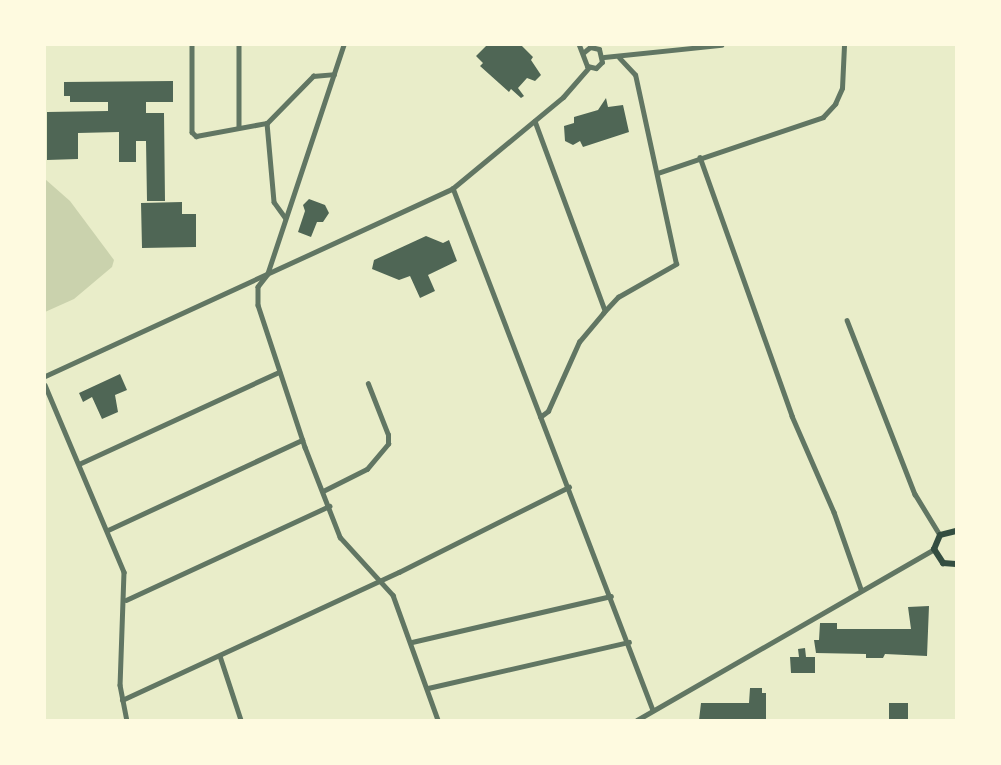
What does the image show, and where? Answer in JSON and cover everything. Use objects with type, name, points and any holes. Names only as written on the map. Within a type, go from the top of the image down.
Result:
[{"type":"main road","points":[[956,531],[940,535],[934,549],[943,563],[956,564]]},
{"type":"street","points":[[192,45],[192,132],[196,136],[239,126],[267,123],[313,76],[334,74]]},
{"type":"street","points":[[239,45],[239,126]]},
{"type":"street","points":[[344,45],[285,217],[268,274],[258,287],[258,305],[302,440],[344,542],[383,580],[393,595],[412,642],[438,720]]},
{"type":"street","points":[[579,45],[584,52]]},
{"type":"street","points":[[584,52],[596,47],[604,57],[619,58],[721,45]]},
{"type":"street","points":[[658,173],[823,117],[835,104],[842,88],[844,45]]},
{"type":"street","points":[[584,52],[582,59],[589,67]]},
{"type":"street","points":[[45,376],[453,188],[563,97],[589,67],[598,66],[604,57]]},
{"type":"street","points":[[540,417],[548,411],[579,342],[605,310],[618,297],[676,264],[635,75],[619,58]]},
{"type":"street","points":[[535,121],[605,310]]},
{"type":"street","points":[[267,123],[274,202],[285,217]]},
{"type":"street","points":[[700,157],[792,416],[834,512],[861,589]]},
{"type":"street","points":[[453,188],[629,642],[653,710]]},
{"type":"street","points":[[847,320],[915,494],[940,535]]},
{"type":"street","points":[[81,463],[279,372]]},
{"type":"street","points":[[323,491],[367,469],[388,444],[388,435],[368,384]]},
{"type":"street","points":[[45,385],[81,463],[124,572],[126,600],[121,664],[122,700],[127,720]]},
{"type":"street","points":[[108,530],[302,440]]},
{"type":"street","points":[[122,700],[383,580],[569,487]]},
{"type":"street","points":[[126,600],[329,506]]},
{"type":"street","points":[[637,720],[934,549]]},
{"type":"street","points":[[412,642],[611,597]]},
{"type":"street","points":[[428,688],[629,642]]},
{"type":"street","points":[[220,656],[241,720]]},
{"type":"green space","points":[[45,179],[70,201],[114,260],[112,267],[74,299],[45,312]]},
{"type":"building","points":[[487,45],[521,45],[533,57],[531,60],[541,75],[535,81],[527,78],[518,88],[524,96],[521,98],[511,89],[509,92],[480,66],[483,63],[476,56]]},
{"type":"building","points":[[173,81],[173,102],[146,102],[146,113],[164,113],[165,201],[147,201],[146,141],[136,141],[136,162],[119,162],[119,132],[78,133],[78,159],[47,160],[47,112],[108,111],[108,102],[70,102],[70,96],[64,96],[64,82]]},
{"type":"building","points":[[606,98],[608,107],[623,105],[629,132],[583,147],[580,141],[573,145],[565,141],[564,126],[574,123],[574,117],[598,110]]},
{"type":"building","points":[[309,199],[325,205],[329,213],[323,222],[317,222],[311,237],[298,232],[305,211],[303,205]]},
{"type":"building","points":[[182,202],[182,214],[196,214],[196,247],[142,248],[141,203]]},
{"type":"building","points":[[426,236],[443,243],[449,240],[457,261],[428,275],[435,291],[420,298],[410,276],[399,280],[372,269],[374,260]]},
{"type":"building","points":[[120,374],[127,390],[115,395],[118,412],[102,419],[92,397],[83,402],[79,393]]},
{"type":"building","points":[[929,606],[927,656],[885,654],[883,658],[866,658],[866,654],[816,653],[814,640],[819,640],[820,623],[837,623],[837,629],[911,629],[908,607]]},
{"type":"building","points":[[805,648],[806,657],[815,657],[815,673],[791,673],[790,657],[799,657],[798,649]]},
{"type":"building","points":[[750,688],[762,688],[762,693],[766,693],[766,720],[699,720],[701,703],[749,703]]},
{"type":"building","points":[[889,703],[908,703],[908,720],[889,720]]}]
